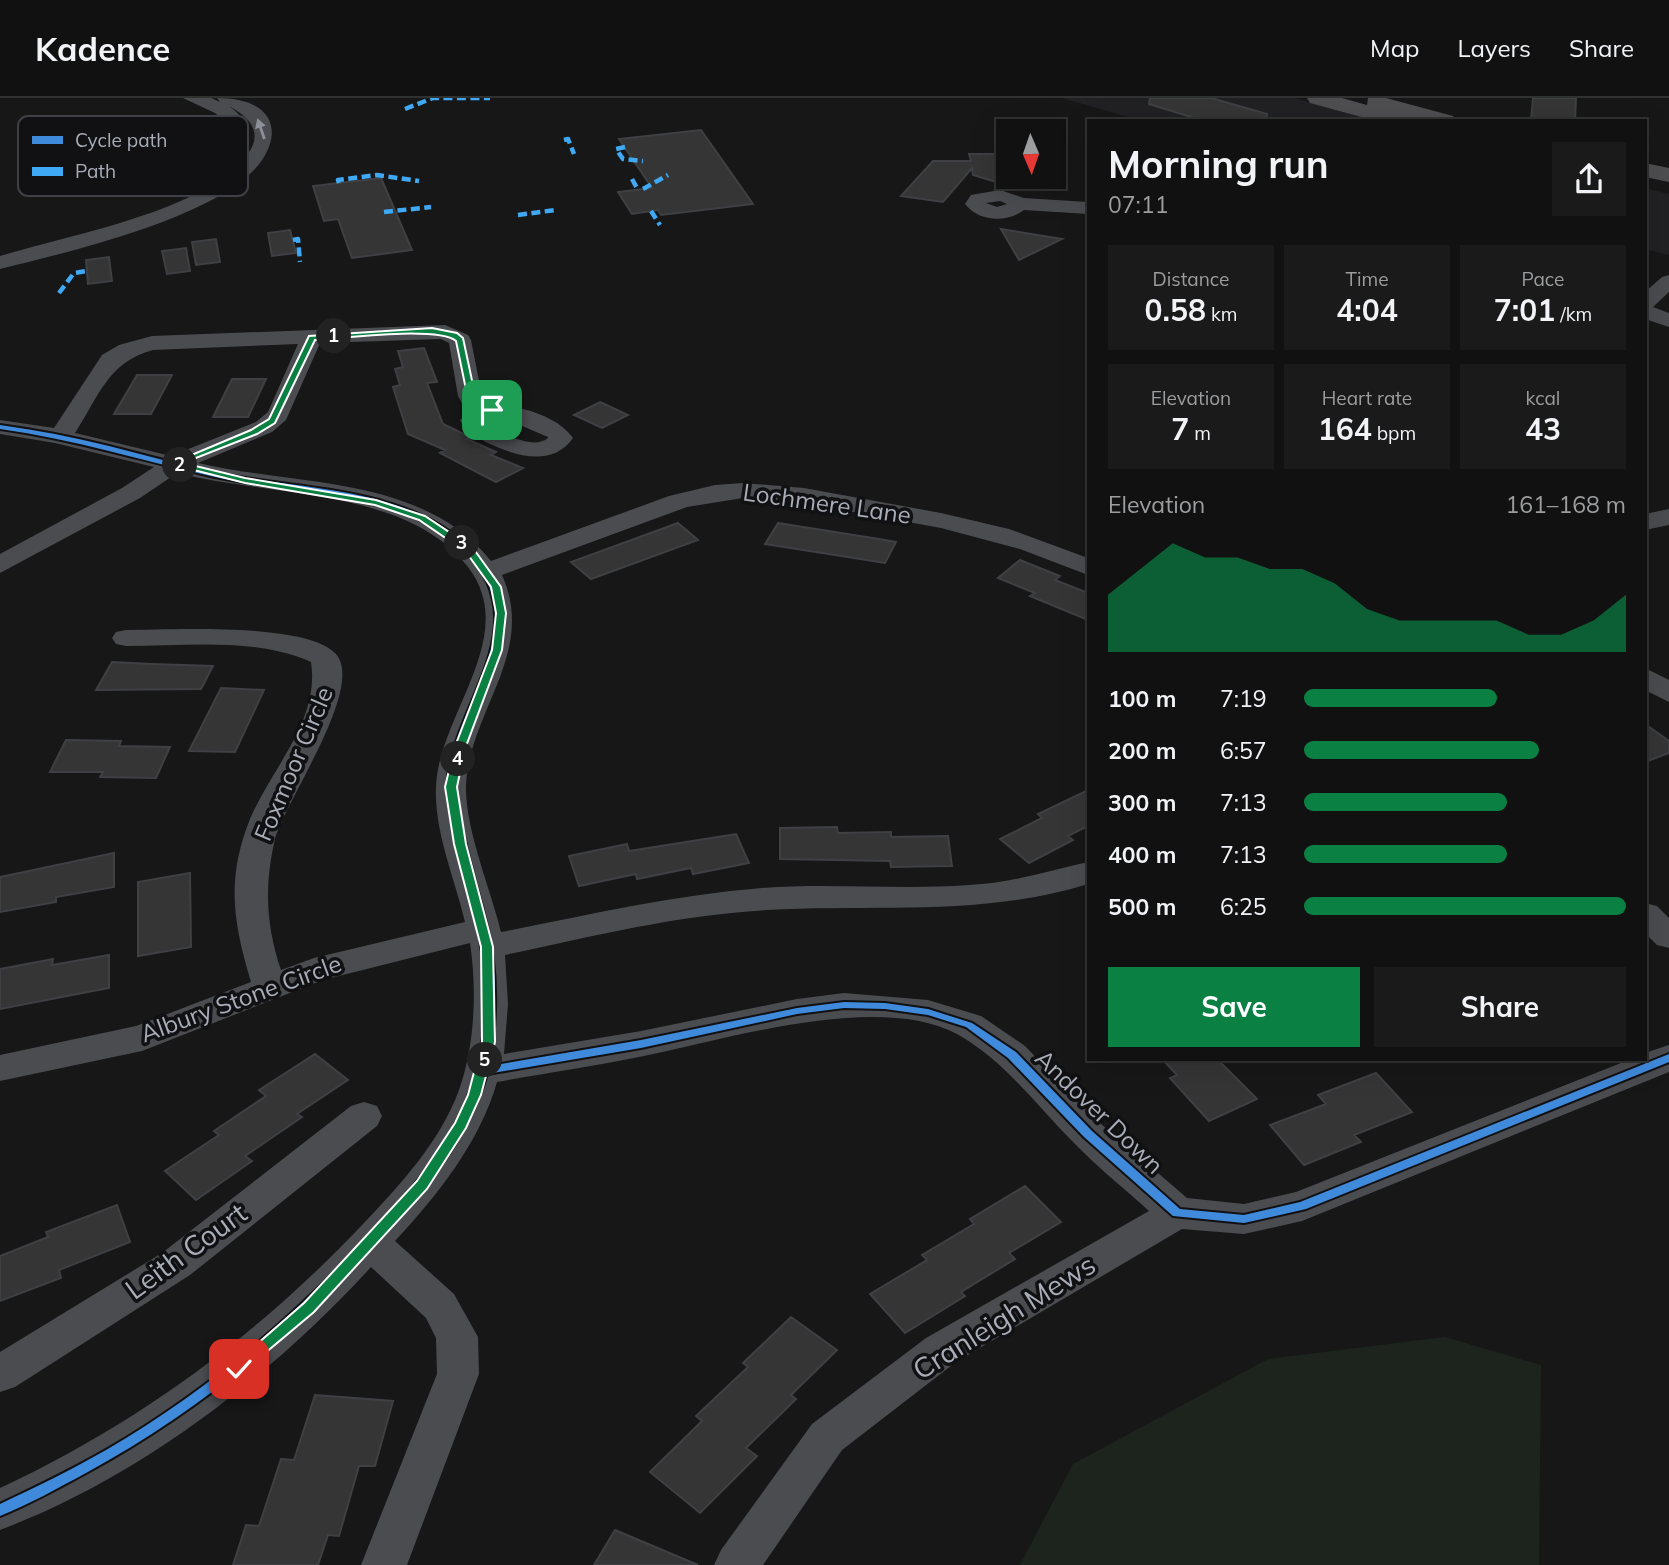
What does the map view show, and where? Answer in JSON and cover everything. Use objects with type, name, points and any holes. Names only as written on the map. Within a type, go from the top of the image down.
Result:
[{"type":"highway","points":[[1318,98],[1395,119]]},
{"type":"highway","points":[[1362,98],[1438,119]]},
{"type":"highway","points":[[1647,170],[1669,175]]},
{"type":"highway","points":[[1647,181],[1669,186]]},
{"type":"street","points":[[192,98],[229,116]]},
{"type":"street","points":[[226,98],[253,113],[262,125],[265,140],[260,155],[248,169]]},
{"type":"street","points":[[0,250],[175,196]]},
{"type":"street","points":[[0,263],[178,208],[205,196]]},
{"type":"street","points":[[1019,204],[1087,208]]},
{"type":"street","points":[[1647,301],[1669,281]]},
{"type":"street","points":[[1647,314],[1669,320]]},
{"type":"street","points":[[61,436],[110,360],[127,349],[152,343],[432,331],[454,335],[460,340],[470,396],[479,414]]},
{"type":"street","points":[[0,565],[131,493],[174,464],[254,432],[272,421],[312,337]]},
{"type":"street","points":[[0,427],[61,436],[245,481],[399,509],[422,518],[458,540],[487,572],[496,587],[501,613],[497,650],[460,749],[451,787],[460,844],[485,938],[489,1030],[483,1071],[461,1125],[422,1185],[371,1243],[309,1308],[239,1369],[156,1426],[63,1479],[0,1510]]},
{"type":"street","name":"Lochmere Lane","points":[[487,572],[552,544],[675,502],[727,491],[755,491],[822,499],[967,525],[1020,538],[1087,567]]},
{"type":"street","points":[[1647,522],[1669,517]]},
{"type":"street","name":"Foxmoor Circle","points":[[126,638],[277,642],[304,646],[324,657],[330,674],[327,692],[312,730],[267,818],[250,898],[250,922],[269,986]]},
{"type":"street","points":[[1647,678],[1669,693]]},
{"type":"street","points":[[485,938],[764,899],[978,895],[1048,886],[1087,873]]},
{"type":"street","points":[[1647,916],[1669,937]]},
{"type":"street","name":"Albury Stone Circle","points":[[0,1068],[142,1038],[269,986],[354,958],[485,938]]},
{"type":"street","name":"Andover Down","points":[[483,1071],[640,1044],[797,1011],[844,1005],[885,1006],[928,1012],[969,1025],[1012,1055],[1088,1134],[1177,1213]]},
{"type":"street","points":[[1177,1213],[1244,1219],[1302,1206],[1669,1058]]},
{"type":"street","name":"Leith Court","points":[[0,1374],[176,1264],[364,1116]]},
{"type":"street","name":"Cranleigh Mews","points":[[737,1565],[827,1437],[941,1350],[1177,1213]]},
{"type":"street","points":[[371,1243],[440,1306],[457,1337],[458,1374],[384,1565]]},
{"type":"shaded area","points":[[1062,98],[1295,98],[1368,119],[1135,119]]},
{"type":"shaded area","points":[[1647,188],[1669,194],[1669,255],[1647,250]]},
{"type":"shaded area","points":[[1445,1337],[1541,1365],[1539,1565],[1020,1565],[1073,1464],[1268,1359]]},
{"type":"building","points":[[1150,98],[1211,98],[1267,114],[1266,119],[1198,119],[1149,104]]},
{"type":"building","points":[[1533,98],[1576,98],[1575,119],[1531,119]]},
{"type":"building","points":[[701,130],[753,204],[661,215],[658,210],[632,214],[618,192],[652,188],[619,139]]},
{"type":"building","points":[[969,154],[996,154],[996,182],[973,175],[972,168],[943,202],[901,196],[933,161],[971,161]]},
{"type":"building","points":[[381,178],[412,250],[352,258],[338,219],[324,221],[313,186]]},
{"type":"building","points":[[1001,229],[1062,239],[1019,260]]},
{"type":"building","points":[[290,230],[296,253],[272,256],[268,233]]},
{"type":"building","points":[[216,239],[220,262],[196,265],[192,242]]},
{"type":"building","points":[[186,248],[190,271],[167,274],[162,251]]},
{"type":"building","points":[[109,257],[112,281],[88,284],[86,260]]},
{"type":"building","points":[[424,348],[437,382],[427,383],[443,424],[496,452],[491,455],[523,468],[496,482],[440,453],[445,450],[408,434],[393,387],[400,385],[395,369],[403,367],[398,351]]},
{"type":"building","points":[[137,375],[172,375],[151,414],[114,414]]},
{"type":"building","points":[[232,379],[266,379],[248,417],[213,417]]},
{"type":"building","points":[[600,402],[628,415],[602,428],[574,415]]},
{"type":"building","points":[[678,523],[698,540],[591,579],[571,562]]},
{"type":"building","points":[[778,523],[896,542],[885,563],[765,544]]},
{"type":"building","points":[[1020,560],[1060,576],[1055,580],[1087,593],[1087,620],[1030,596],[1035,593],[998,578]]},
{"type":"building","points":[[112,662],[213,666],[201,689],[96,690]]},
{"type":"building","points":[[221,688],[264,690],[235,752],[189,751]]},
{"type":"building","points":[[1647,725],[1669,741],[1669,753],[1647,761]]},
{"type":"building","points":[[66,740],[121,741],[119,746],[170,747],[156,778],[100,777],[103,772],[50,772]]},
{"type":"building","points":[[1087,790],[1087,826],[1068,836],[1073,840],[1029,863],[1000,839],[1042,818],[1038,814]]},
{"type":"building","points":[[837,827],[838,833],[891,832],[891,837],[948,836],[952,866],[891,867],[890,861],[780,859],[780,828]]},
{"type":"building","points":[[736,834],[749,863],[693,874],[691,868],[637,879],[636,874],[579,886],[569,856],[627,844],[629,851]]},
{"type":"building","points":[[114,853],[114,887],[56,897],[56,902],[0,912],[0,877]]},
{"type":"building","points":[[190,873],[191,947],[138,956],[138,882]]},
{"type":"building","points":[[109,955],[109,988],[0,1009],[0,969],[53,959],[52,965]]},
{"type":"building","points":[[315,1054],[348,1080],[297,1114],[302,1117],[245,1156],[252,1161],[196,1200],[165,1171],[219,1135],[214,1131],[266,1096],[259,1090]]},
{"type":"building","points":[[1164,1061],[1219,1061],[1257,1099],[1209,1121],[1170,1078],[1177,1075]]},
{"type":"building","points":[[1376,1073],[1412,1112],[1354,1135],[1361,1142],[1304,1165],[1270,1125],[1326,1104],[1318,1095]]},
{"type":"building","points":[[1025,1186],[1061,1222],[1009,1253],[1015,1259],[961,1292],[965,1296],[905,1333],[870,1294],[927,1260],[922,1255],[974,1224],[970,1219]]},
{"type":"building","points":[[117,1205],[130,1242],[59,1270],[61,1278],[0,1301],[0,1256],[48,1237],[46,1232]]},
{"type":"building","points":[[791,1317],[837,1350],[791,1395],[796,1399],[746,1448],[757,1456],[700,1513],[650,1472],[702,1421],[696,1416],[748,1367],[743,1363]]},
{"type":"building","points":[[315,1395],[393,1401],[375,1466],[359,1466],[339,1536],[328,1535],[318,1565],[233,1565],[246,1525],[259,1526],[281,1459],[294,1460]]},
{"type":"building","points":[[615,1530],[698,1565],[594,1565]]},
{"type":"marked path","points":[[405,109],[433,98],[490,98]]},
{"type":"marked path","points":[[564,140],[568,139],[574,154]]},
{"type":"marked path","points":[[625,147],[616,149],[623,159],[643,161]]},
{"type":"marked path","points":[[339,183],[338,180],[377,175],[419,181]]},
{"type":"marked path","points":[[643,189],[668,175]]},
{"type":"marked path","points":[[632,179],[638,190]]},
{"type":"marked path","points":[[384,212],[431,207]]},
{"type":"marked path","points":[[518,215],[555,210]]},
{"type":"marked path","points":[[651,211],[660,225]]},
{"type":"marked path","points":[[293,240],[298,239],[300,262]]},
{"type":"marked path","points":[[59,293],[74,273],[87,271]]},
{"type":"cycle path","points":[[0,427],[82,442],[217,475],[349,496],[414,514],[442,529],[467,548],[489,577],[499,606],[498,635],[491,665],[456,755],[451,786],[459,836],[480,914],[490,968],[489,1028],[484,1065],[477,1091],[453,1139],[422,1183],[388,1223],[302,1311],[257,1351],[210,1388],[110,1454],[0,1510]]},
{"type":"cycle path","points":[[483,1071],[641,1044],[797,1011],[844,1005],[885,1006],[928,1012],[969,1025],[1012,1055],[1088,1134],[1177,1213],[1244,1219],[1302,1206],[1669,1058]]},
{"type":"route","points":[[239,1369],[309,1308],[422,1185],[461,1125],[475,1095],[488,1042],[487,947],[460,844],[451,787],[460,749],[497,650],[501,613],[496,587],[470,550],[443,529],[422,518],[376,503],[245,481],[174,464],[198,452],[254,432],[272,421],[278,415],[312,337],[432,331],[454,335],[460,340],[473,404],[479,414],[492,410]]}]
